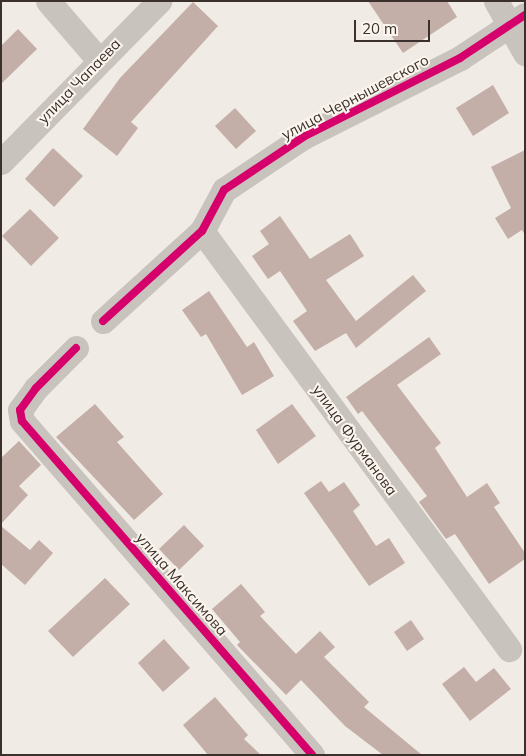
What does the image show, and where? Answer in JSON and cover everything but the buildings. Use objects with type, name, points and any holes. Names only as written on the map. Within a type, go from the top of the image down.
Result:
[{"type":"street","points":[[48,1],[99,60]]},
{"type":"street","name":"улица Чапаева","points":[[1,162],[158,1]]},
{"type":"street","points":[[496,1],[517,21],[525,53]]},
{"type":"street","name":"улица Чернышевского","points":[[103,321],[202,231],[224,190],[305,136],[460,58],[517,21]]},
{"type":"street","name":"улица Фурманова","points":[[202,231],[509,649]]},
{"type":"street","name":"улица Максимова","points":[[76,348],[20,410],[30,433],[312,755]]},
{"type":"cycle path","points":[[103,321],[202,231],[224,190],[305,136],[460,58],[525,15]]},
{"type":"cycle path","points":[[76,348],[36,388],[20,410],[22,421],[312,755]]}]
